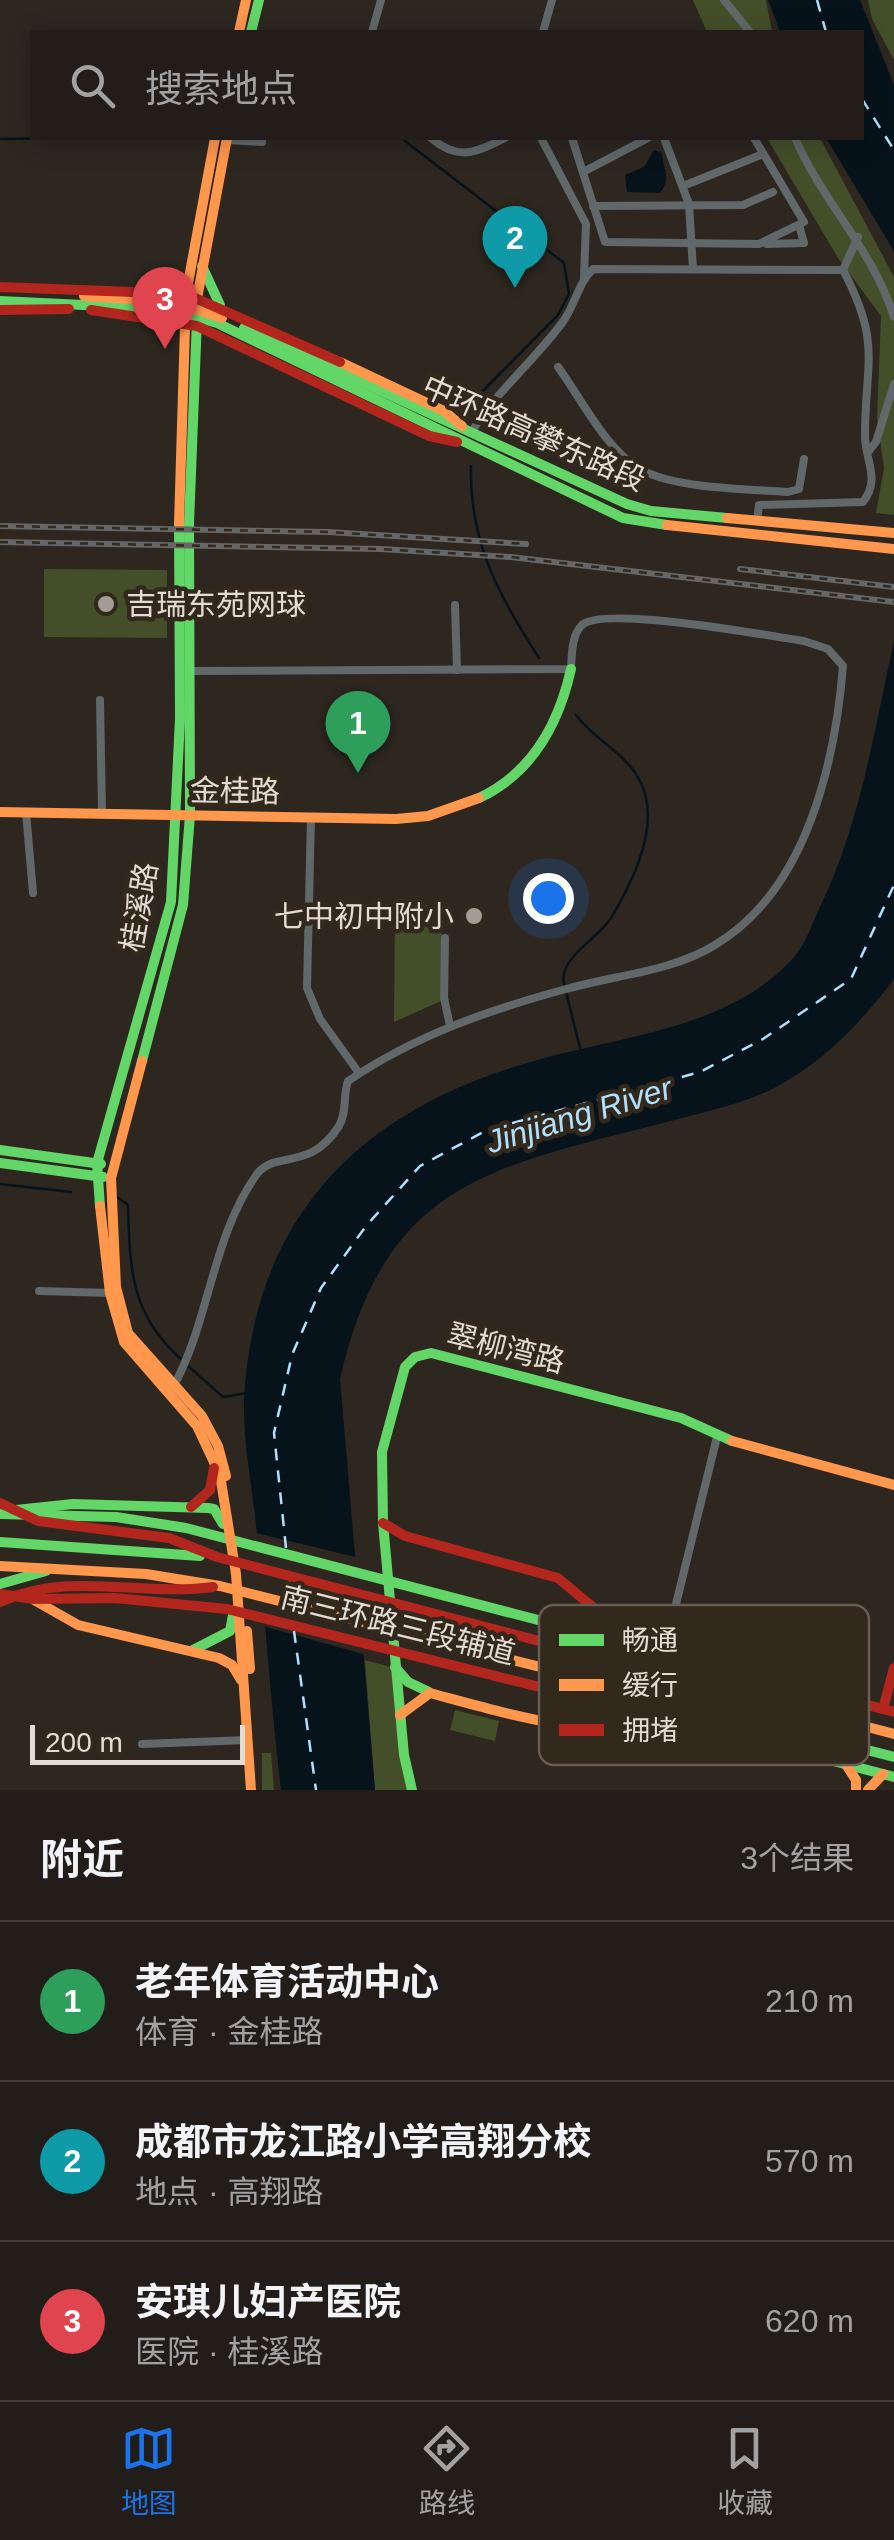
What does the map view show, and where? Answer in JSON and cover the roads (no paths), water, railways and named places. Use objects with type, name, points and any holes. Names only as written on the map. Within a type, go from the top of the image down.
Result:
[{"type":"main road","points":[[239,30],[246,0]]},
{"type":"main road","points":[[252,30],[259,0]]},
{"type":"main road","name":"桂溪路","points":[[223,140],[195,264],[192,296],[184,316],[177,815],[170,902],[97,1163],[110,1293],[124,1342],[202,1416],[218,1446],[246,1618],[254,1790]]},
{"type":"main road","points":[[162,293],[195,264],[220,306]]},
{"type":"main road","points":[[0,294],[192,296],[444,410],[468,438]]},
{"type":"main road","points":[[0,294],[121,305],[184,316],[428,436],[468,438]]},
{"type":"main road","points":[[0,310],[85,309],[184,316]]},
{"type":"main road","name":"桂溪路","points":[[184,316],[193,671],[190,815],[183,905],[111,1178],[120,1311],[128,1333],[197,1426],[213,1456],[230,1534],[254,1790]]},
{"type":"main road","name":"中环路高攀东路段","points":[[184,316],[216,323],[468,438],[627,504],[894,533]]},
{"type":"main road","name":"中环路高攀东路段","points":[[468,438],[584,502],[648,524],[894,550]]},
{"type":"main road","name":"金桂路","points":[[0,812],[426,818],[470,806],[508,784],[535,754],[567,699],[571,669]]},
{"type":"main road","points":[[0,1150],[112,1166]]},
{"type":"main road","points":[[0,1162],[111,1178]]},
{"type":"main road","name":"翠柳湾路","points":[[412,1790],[395,1666],[383,1523],[382,1452],[404,1367],[415,1357],[431,1354],[681,1418],[717,1436],[894,1485]]},
{"type":"main road","points":[[186,1510],[210,1490],[213,1456]]},
{"type":"main road","points":[[0,1514],[54,1500],[214,1509],[222,1517],[234,1619],[220,1640],[193,1650]]},
{"type":"main road","points":[[0,1502],[38,1521],[169,1538],[218,1558],[539,1639]]},
{"type":"main road","name":"南三环路三段辅道","points":[[0,1514],[116,1517],[212,1534],[539,1620]]},
{"type":"main road","points":[[383,1523],[405,1536],[558,1578],[590,1605]]},
{"type":"main road","points":[[386,1554],[391,1542],[405,1536]]},
{"type":"main road","points":[[0,1542],[68,1543],[218,1558]]},
{"type":"main road","points":[[0,1566],[61,1567],[220,1586],[539,1666]]},
{"type":"main road","points":[[0,1584],[61,1567]]},
{"type":"main road","points":[[0,1602],[19,1591],[52,1583],[186,1593],[220,1586]]},
{"type":"main road","name":"南三环路三段辅道","points":[[0,1594],[33,1599],[115,1598],[227,1609],[539,1686]]},
{"type":"main road","points":[[33,1599],[78,1624],[193,1650],[232,1666],[244,1688]]},
{"type":"main road","points":[[498,1628],[539,1634]]},
{"type":"main road","points":[[395,1666],[408,1682],[430,1693],[539,1721]]},
{"type":"main road","points":[[889,1710],[894,1668]]},
{"type":"main road","points":[[400,1714],[430,1693]]},
{"type":"main road","points":[[869,1727],[894,1734]]},
{"type":"main road","points":[[869,1751],[894,1757]]},
{"type":"main road","points":[[846,1765],[856,1780],[856,1790]]},
{"type":"main road","name":"南三环路三段辅道","points":[[846,1765],[889,1776]]},
{"type":"main road","points":[[868,1790],[889,1776]]},
{"type":"street","points":[[373,30],[381,0]]},
{"type":"street","points":[[544,30],[552,0]]},
{"type":"street","points":[[724,0],[748,30]]},
{"type":"street","points":[[242,140],[262,142]]},
{"type":"street","points":[[434,140],[458,154],[473,154],[500,140]]},
{"type":"street","points":[[542,140],[586,224],[584,278]]},
{"type":"street","points":[[573,140],[605,242],[804,242],[800,224]]},
{"type":"street","points":[[625,140],[630,147]]},
{"type":"street","points":[[583,172],[644,140]]},
{"type":"street","points":[[665,140],[689,204],[692,269]]},
{"type":"street","points":[[755,140],[804,222],[759,244]]},
{"type":"street","points":[[796,140],[808,166],[858,237],[894,317]]},
{"type":"street","points":[[683,186],[763,154]]},
{"type":"street","points":[[594,206],[742,205],[773,192]]},
{"type":"street","points":[[757,521],[759,504],[863,502],[870,493],[873,465],[864,441],[872,367],[869,335],[843,270],[858,237]]},
{"type":"street","points":[[468,438],[487,407],[562,324],[584,278],[593,269],[843,270]]},
{"type":"street","points":[[558,367],[615,446],[638,469],[661,478],[788,492],[800,489],[804,459]]},
{"type":"street","points":[[868,452],[876,442],[894,384]]},
{"type":"street","points":[[455,605],[457,670]]},
{"type":"street","points":[[171,1390],[188,1357],[229,1227],[256,1174],[276,1161],[312,1155],[342,1122],[346,1085],[359,1074],[392,1050],[450,1026],[698,954],[727,938],[776,888],[802,840],[819,791],[843,666],[828,649],[804,641],[630,617],[597,617],[582,625],[572,645],[571,669],[193,671]]},
{"type":"street","points":[[100,700],[102,813]]},
{"type":"street","points":[[26,812],[33,893]]},
{"type":"street","points":[[311,817],[308,988],[320,1019],[359,1074]]},
{"type":"street","points":[[445,938],[444,998],[450,1026]]},
{"type":"street","points":[[39,1291],[110,1293]]},
{"type":"street","points":[[676,1605],[717,1436]]},
{"type":"street","points":[[142,1744],[248,1740]]},
{"type":"water","points":[[768,0],[860,0],[894,85],[894,251],[827,140],[864,140],[864,30],[779,30]]},
{"type":"water","points":[[654,150],[662,153],[664,188],[660,193],[627,192],[625,175],[644,167]]},
{"type":"water","name":"Jinjiang River","points":[[894,641],[894,979],[841,1039],[794,1077],[723,1107],[548,1153],[498,1171],[455,1193],[417,1223],[385,1262],[360,1313],[340,1379],[375,1790],[281,1790],[244,1403],[255,1320],[274,1263],[301,1213],[336,1170],[378,1134],[426,1103],[481,1078],[710,1013],[770,980],[795,956],[845,844]]},
{"type":"waterway","points":[[0,139],[30,139]]},
{"type":"waterway","points":[[404,140],[564,263],[569,294],[558,315],[475,399]]},
{"type":"waterway","points":[[471,466],[475,519],[489,567],[539,658]]},
{"type":"waterway","points":[[564,984],[573,957],[605,926],[620,903],[643,848],[648,809],[636,774],[576,715]]},
{"type":"waterway","points":[[566,992],[580,1048]]},
{"type":"waterway","points":[[0,1184],[71,1192]]},
{"type":"waterway","points":[[117,1197],[128,1205],[132,1270],[142,1307],[151,1325],[181,1359]]},
{"type":"waterway","points":[[187,1365],[223,1397],[247,1393]]},
{"type":"railway","points":[[0,526],[328,532],[526,544]]},
{"type":"railway","points":[[0,542],[381,549],[511,557],[894,602]]},
{"type":"railway","points":[[740,569],[894,587]]},
{"type":"place","name":"成都市龙江路小学高翔分校","points":[[515,288]]},
{"type":"place","name":"安琪儿妇产医院","points":[[165,349]]},
{"type":"place","name":"吉瑞东苑网球","points":[[106,604]]},
{"type":"place","name":"老年体育活动中心","points":[[358,773]]},
{"type":"place","name":"七中初中附小","points":[[474,916]]}]
